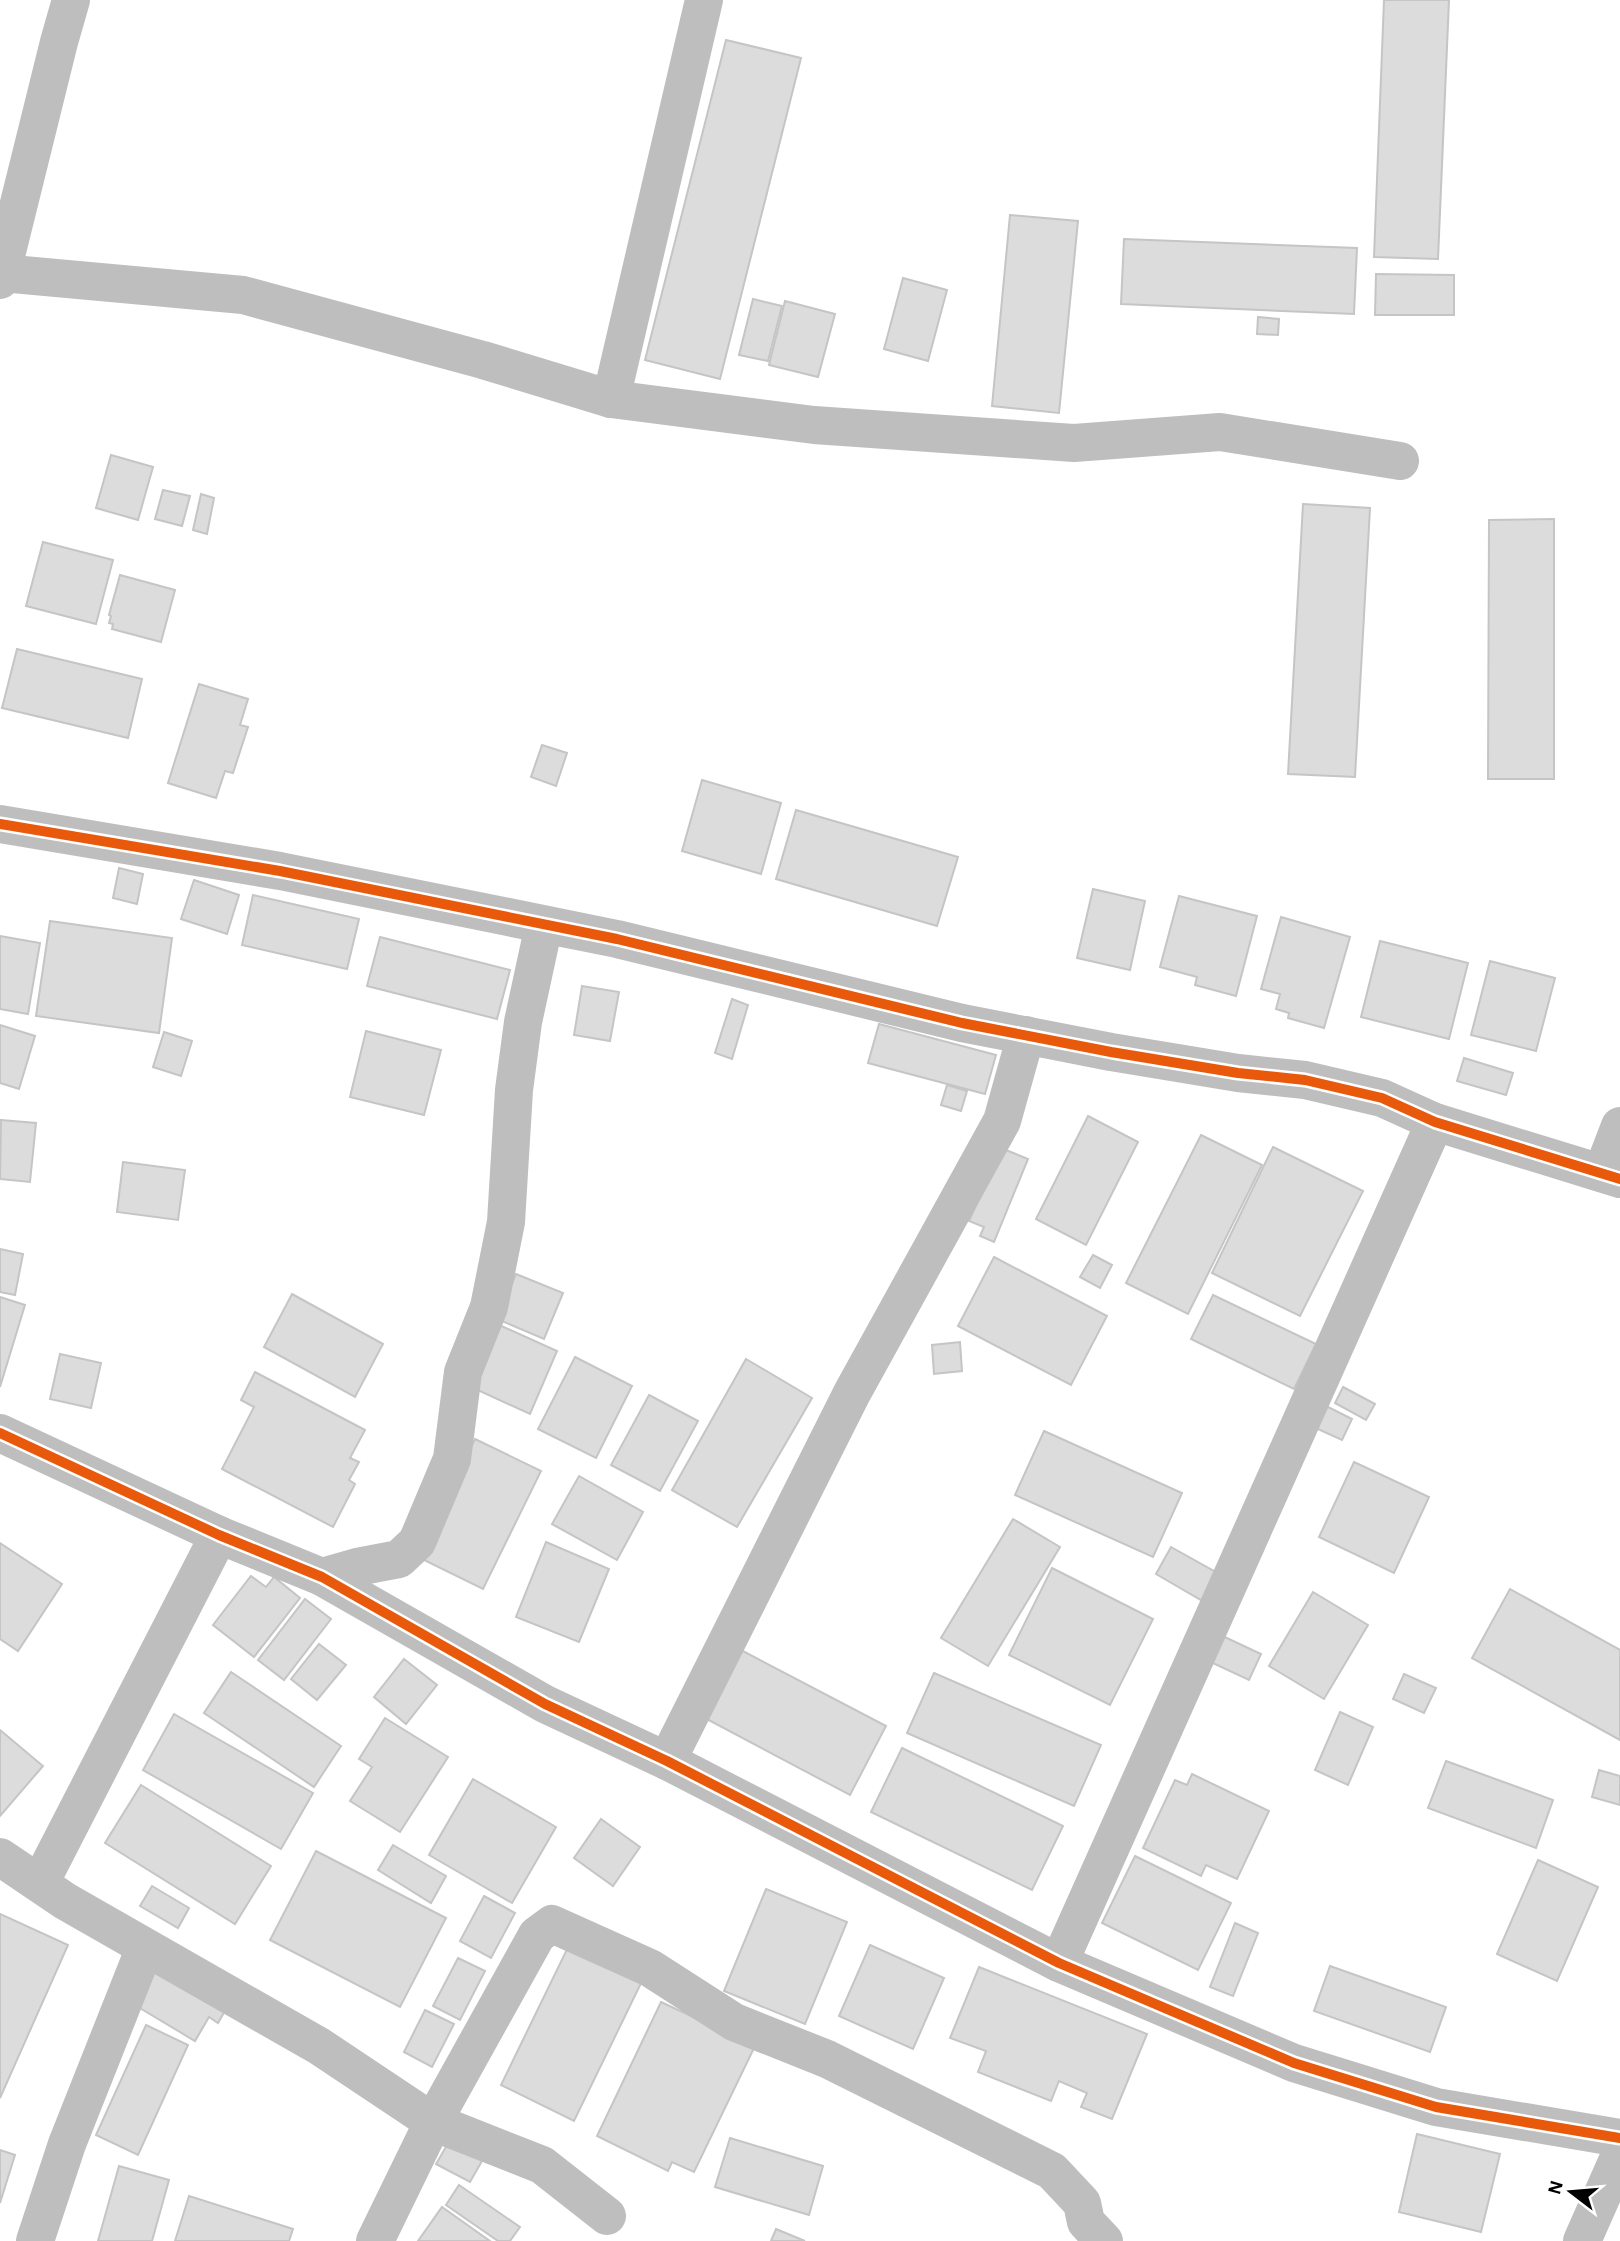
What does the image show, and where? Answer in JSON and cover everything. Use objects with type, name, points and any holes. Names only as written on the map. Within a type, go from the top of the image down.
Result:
[{"type":"street","points":[[611,399],[704,0]]},
{"type":"street","points":[[67,1],[1,276],[243,295],[483,360],[611,399],[814,425],[1074,443],[1220,432],[1400,461]]},
{"type":"street","points":[[0,824],[267,869],[617,939],[820,990],[1111,1052],[1238,1073],[1305,1080],[1382,1098],[1435,1122],[1611,1176],[1620,1126]]},
{"type":"street","points":[[322,1577],[399,1559],[417,1542],[452,1459],[463,1372],[489,1307],[506,1222],[516,1076],[523,1022],[544,925]]},
{"type":"street","points":[[667,1761],[852,1393],[1002,1121],[1026,1035]]},
{"type":"street","points":[[1059,1963],[1435,1122]]},
{"type":"street","points":[[0,1433],[219,1535],[322,1577],[545,1704],[667,1761],[1059,1963],[1294,2063],[1436,2107],[1620,2138]]},
{"type":"street","points":[[40,1884],[219,1535]]},
{"type":"street","points":[[0,1857],[65,1901],[319,2046],[433,2122],[542,2165],[607,2216]]},
{"type":"street","points":[[375,2241],[433,2122],[537,1935],[552,1924],[650,1968],[734,2022],[827,2059],[1052,2171],[1082,2203],[1086,2222],[1104,2241]]},
{"type":"street","points":[[34,2241],[67,2144],[140,1960],[141,1945]]},
{"type":"street","points":[[1582,2241],[1620,2155]]},
{"type":"building","points":[[1384,0],[1449,0],[1438,259],[1374,257]]},
{"type":"building","points":[[726,40],[801,58],[720,379],[645,360]]},
{"type":"building","points":[[1010,215],[1078,221],[1059,413],[992,406]]},
{"type":"building","points":[[1124,239],[1357,248],[1354,314],[1121,304]]},
{"type":"building","points":[[1376,274],[1454,275],[1454,315],[1375,315]]},
{"type":"building","points":[[903,278],[947,290],[928,361],[884,349]]},
{"type":"building","points":[[753,299],[782,306],[768,361],[739,355]]},
{"type":"building","points":[[785,301],[835,314],[818,377],[769,365]]},
{"type":"building","points":[[1258,317],[1279,319],[1278,335],[1257,334]]},
{"type":"building","points":[[111,455],[153,467],[138,520],[96,508]]},
{"type":"building","points":[[163,490],[190,496],[182,526],[155,519]]},
{"type":"building","points":[[201,494],[214,498],[207,534],[193,530]]},
{"type":"building","points":[[1303,504],[1370,508],[1355,777],[1288,774]]},
{"type":"building","points":[[1554,519],[1554,779],[1488,779],[1489,520]]},
{"type":"building","points":[[43,542],[113,560],[96,624],[26,606]]},
{"type":"building","points":[[120,575],[175,590],[161,642],[112,629],[109,615]]},
{"type":"building","points":[[17,649],[142,679],[128,738],[2,708]]},
{"type":"building","points":[[199,684],[248,699],[240,725],[248,727],[233,773],[225,771],[216,798],[168,783]]},
{"type":"building","points":[[542,745],[567,753],[556,786],[531,777]]},
{"type":"building","points":[[702,780],[781,803],[761,874],[682,851]]},
{"type":"building","points":[[796,810],[958,857],[937,926],[776,879]]},
{"type":"building","points":[[119,868],[143,874],[137,904],[113,898]]},
{"type":"building","points":[[194,880],[239,895],[227,934],[181,919]]},
{"type":"building","points":[[1093,889],[1145,901],[1130,970],[1077,958]]},
{"type":"building","points":[[253,895],[359,919],[347,969],[242,945]]},
{"type":"building","points":[[1179,896],[1257,916],[1236,996],[1195,985],[1197,977],[1160,967]]},
{"type":"building","points":[[1281,917],[1350,937],[1324,1028],[1288,1018],[1289,1013],[1276,1009],[1280,994],[1261,989]]},
{"type":"building","points":[[50,921],[172,938],[159,1033],[36,1016]]},
{"type":"building","points":[[0,936],[40,943],[28,1014],[0,1009]]},
{"type":"building","points":[[380,937],[510,970],[497,1019],[367,986]]},
{"type":"building","points":[[1380,941],[1468,963],[1449,1039],[1361,1017]]},
{"type":"building","points":[[1490,961],[1555,978],[1536,1051],[1471,1035]]},
{"type":"building","points":[[582,986],[619,992],[610,1041],[574,1035]]},
{"type":"building","points":[[732,999],[748,1005],[732,1059],[715,1053]]},
{"type":"building","points":[[879,1024],[996,1055],[985,1094],[868,1063]]},
{"type":"building","points":[[0,1025],[35,1036],[19,1089],[0,1083]]},
{"type":"building","points":[[366,1031],[441,1050],[424,1115],[350,1097]]},
{"type":"building","points":[[164,1032],[192,1041],[181,1076],[153,1067]]},
{"type":"building","points":[[1464,1058],[1513,1073],[1506,1095],[1457,1081]]},
{"type":"building","points":[[947,1085],[967,1091],[961,1111],[941,1105]]},
{"type":"building","points":[[1088,1116],[1138,1142],[1086,1245],[1036,1219]]},
{"type":"building","points":[[1,1120],[36,1123],[30,1182],[0,1179]]},
{"type":"building","points":[[1201,1135],[1262,1165],[1188,1314],[1126,1283]]},
{"type":"building","points":[[1273,1147],[1363,1191],[1300,1316],[1212,1273]]},
{"type":"building","points":[[1001,1148],[1028,1159],[994,1242],[980,1236],[984,1227],[969,1221]]},
{"type":"building","points":[[123,1162],[185,1170],[178,1220],[117,1212]]},
{"type":"building","points":[[0,1249],[23,1254],[15,1295],[0,1292]]},
{"type":"building","points":[[1093,1255],[1112,1265],[1100,1288],[1080,1277]]},
{"type":"building","points":[[994,1257],[1107,1316],[1071,1385],[958,1326]]},
{"type":"building","points":[[516,1274],[563,1293],[544,1339],[497,1319]]},
{"type":"building","points":[[292,1294],[383,1344],[355,1397],[264,1347]]},
{"type":"building","points":[[1213,1295],[1316,1344],[1294,1389],[1191,1339]]},
{"type":"building","points":[[0,1297],[25,1305],[0,1387]]},
{"type":"building","points":[[497,1324],[557,1351],[530,1414],[469,1386]]},
{"type":"building","points":[[960,1342],[962,1371],[934,1374],[932,1345]]},
{"type":"building","points":[[60,1354],[101,1363],[91,1408],[50,1399]]},
{"type":"building","points":[[575,1357],[632,1386],[596,1458],[538,1429]]},
{"type":"building","points":[[746,1359],[812,1398],[737,1527],[672,1490]]},
{"type":"building","points":[[255,1372],[365,1430],[350,1458],[359,1462],[349,1480],[355,1484],[333,1527],[222,1469],[254,1407],[241,1400]]},
{"type":"building","points":[[1343,1387],[1375,1404],[1366,1420],[1335,1403]]},
{"type":"building","points":[[649,1395],[698,1421],[660,1491],[611,1465]]},
{"type":"building","points":[[1320,1403],[1352,1419],[1342,1440],[1309,1425]]},
{"type":"building","points":[[1044,1431],[1182,1493],[1153,1557],[1015,1495]]},
{"type":"building","points":[[475,1439],[541,1471],[483,1589],[418,1557]]},
{"type":"building","points":[[1354,1462],[1429,1497],[1394,1573],[1319,1537]]},
{"type":"building","points":[[579,1476],[643,1512],[617,1560],[552,1524]]},
{"type":"building","points":[[1013,1519],[1060,1547],[988,1666],[941,1638]]},
{"type":"building","points":[[546,1542],[609,1569],[579,1642],[516,1617]]},
{"type":"building","points":[[0,1543],[62,1584],[18,1651],[0,1639]]},
{"type":"building","points":[[1171,1547],[1221,1575],[1206,1603],[1156,1574]]},
{"type":"building","points":[[1052,1568],[1153,1619],[1110,1705],[1009,1655]]},
{"type":"building","points":[[251,1576],[266,1587],[274,1577],[300,1598],[254,1657],[213,1625]]},
{"type":"building","points":[[1510,1589],[1620,1650],[1620,1740],[1472,1658]]},
{"type":"building","points":[[1313,1592],[1368,1625],[1324,1699],[1269,1666]]},
{"type":"building","points":[[305,1599],[331,1619],[284,1680],[258,1660]]},
{"type":"building","points":[[1214,1632],[1261,1654],[1249,1680],[1202,1658]]},
{"type":"building","points":[[319,1644],[346,1665],[317,1700],[291,1679]]},
{"type":"building","points":[[739,1649],[886,1726],[850,1795],[703,1717]]},
{"type":"building","points":[[404,1659],[437,1685],[406,1724],[374,1697]]},
{"type":"building","points":[[231,1672],[341,1746],[314,1787],[204,1713]]},
{"type":"building","points":[[934,1673],[1101,1745],[1074,1806],[907,1733]]},
{"type":"building","points":[[1404,1674],[1436,1688],[1424,1713],[1393,1699]]},
{"type":"building","points":[[1340,1712],[1373,1727],[1348,1785],[1315,1770]]},
{"type":"building","points":[[174,1714],[313,1793],[281,1849],[143,1770]]},
{"type":"building","points":[[385,1718],[448,1757],[400,1832],[350,1801],[372,1767],[359,1759]]},
{"type":"building","points":[[0,1730],[43,1766],[0,1816]]},
{"type":"building","points":[[902,1748],[1063,1826],[1032,1890],[871,1812]]},
{"type":"building","points":[[1446,1761],[1553,1800],[1536,1848],[1428,1808]]},
{"type":"building","points":[[1599,1770],[1620,1776],[1620,1805],[1592,1797]]},
{"type":"building","points":[[1192,1774],[1269,1811],[1237,1879],[1206,1865],[1201,1876],[1143,1848],[1175,1780],[1187,1785]]},
{"type":"building","points":[[473,1779],[556,1827],[512,1903],[429,1855]]},
{"type":"building","points":[[141,1785],[271,1866],[235,1924],[105,1843]]},
{"type":"building","points":[[601,1819],[640,1847],[613,1886],[574,1858]]},
{"type":"building","points":[[393,1845],[446,1876],[431,1903],[378,1870]]},
{"type":"building","points":[[316,1851],[446,1918],[400,2007],[270,1940]]},
{"type":"building","points":[[1135,1856],[1231,1903],[1198,1970],[1102,1923]]},
{"type":"building","points":[[1538,1860],[1598,1887],[1557,1981],[1497,1954]]},
{"type":"building","points":[[152,1886],[189,1908],[178,1928],[140,1906]]},
{"type":"building","points":[[766,1889],[847,1922],[805,2024],[724,1991]]},
{"type":"building","points":[[484,1896],[515,1913],[491,1958],[460,1941]]},
{"type":"building","points":[[0,1914],[68,1945],[0,2098]]},
{"type":"building","points":[[1235,1923],[1258,1933],[1233,1996],[1210,1987]]},
{"type":"building","points":[[572,1939],[645,1975],[574,2121],[501,2085]]},
{"type":"building","points":[[870,1945],[944,1978],[913,2049],[839,2016]]},
{"type":"building","points":[[458,1958],[485,1971],[460,2020],[433,2006]]},
{"type":"building","points":[[158,1961],[230,2002],[218,2023],[209,2017],[195,2041],[133,2004]]},
{"type":"building","points":[[1330,1966],[1446,2007],[1430,2052],[1314,2011]]},
{"type":"building","points":[[979,1967],[1147,2034],[1112,2119],[1081,2107],[1087,2093],[1059,2081],[1051,2101],[978,2072],[986,2051],[950,2038]]},
{"type":"building","points":[[661,2002],[755,2046],[694,2172],[672,2162],[668,2171],[597,2136]]},
{"type":"building","points":[[425,2010],[454,2024],[432,2067],[404,2052]]},
{"type":"building","points":[[146,2025],[188,2045],[138,2155],[96,2135]]},
{"type":"building","points":[[454,2133],[487,2152],[470,2182],[436,2164]]},
{"type":"building","points":[[1417,2134],[1500,2154],[1481,2232],[1399,2212]]},
{"type":"building","points":[[730,2138],[823,2166],[809,2215],[715,2187]]},
{"type":"building","points":[[0,2150],[15,2155],[0,2203]]},
{"type":"building","points":[[119,2166],[169,2180],[152,2241],[98,2241]]},
{"type":"building","points":[[459,2185],[520,2227],[510,2241],[498,2241],[446,2205]]},
{"type":"building","points":[[189,2196],[293,2229],[289,2241],[175,2241]]},
{"type":"building","points":[[442,2207],[490,2241],[418,2241]]},
{"type":"building","points":[[776,2229],[805,2241],[771,2241]]},
{"type":"cycle path","points":[[0,824],[280,871],[617,939],[962,1023],[1111,1052],[1238,1073],[1305,1080],[1382,1098],[1435,1122],[1620,1179]]},
{"type":"cycle path","points":[[0,1433],[219,1535],[322,1577],[545,1704],[667,1761],[1059,1963],[1294,2063],[1436,2107],[1620,2138]]}]
